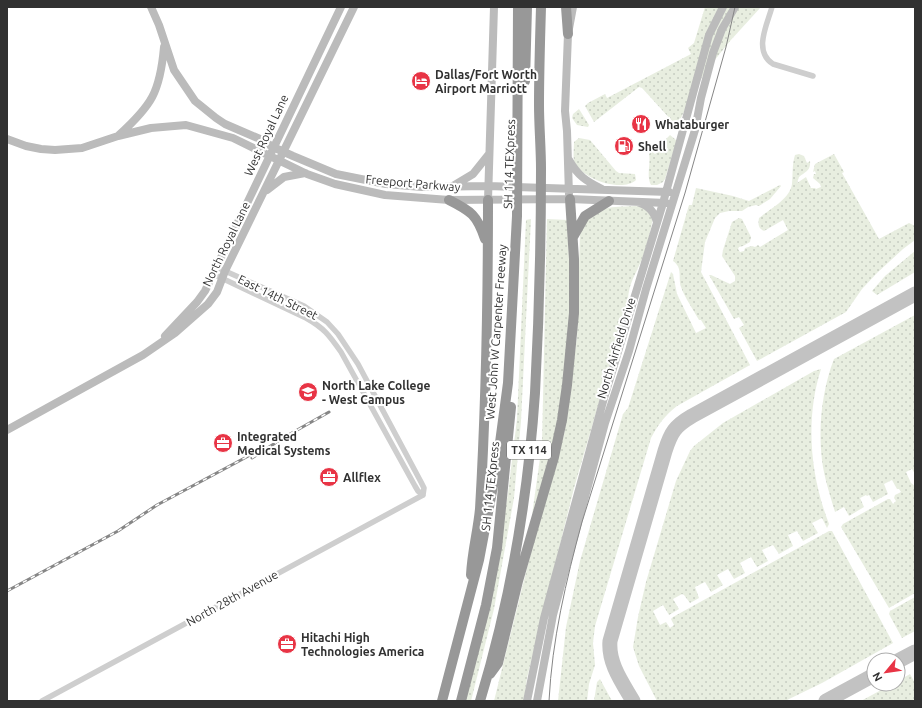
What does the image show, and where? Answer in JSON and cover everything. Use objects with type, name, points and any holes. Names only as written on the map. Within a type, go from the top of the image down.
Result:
[{"type":"highway","name":"West John W Carpenter Freeway","points":[[442,701],[481,553],[497,465],[508,383],[519,216],[520,166],[518,7]]},
{"type":"highway","name":"SH 114 TEXpress","points":[[520,166],[526,7]]},
{"type":"highway","name":"TX 114","points":[[480,701],[487,679],[510,579],[527,474],[534,394],[540,217],[541,166],[539,106],[541,7]]},
{"type":"highway","points":[[566,7],[568,34]]},
{"type":"highway","points":[[487,679],[498,663],[518,581],[554,457],[562,420],[574,313],[573,237],[569,194]]},
{"type":"highway","points":[[449,200],[463,206],[472,213],[480,224],[488,248]]},
{"type":"highway","points":[[470,597],[472,558],[480,508],[484,414],[488,200]]},
{"type":"highway","points":[[573,237],[585,216],[609,201]]},
{"type":"highway","name":"SH 114 TEXpress","points":[[461,701],[486,605],[497,548],[516,363],[519,216]]},
{"type":"highway","points":[[458,701],[464,690]]},
{"type":"main road","name":"Freeport Parkway","points":[[151,7],[159,25],[174,70],[195,101],[223,122],[260,139],[283,152],[336,174],[393,184],[422,187],[488,186],[569,194],[609,201],[672,204]]},
{"type":"main road","name":"West Royal Lane","points":[[215,270],[341,7]]},
{"type":"main road","name":"West Royal Lane","points":[[279,160],[354,7]]},
{"type":"main road","points":[[488,200],[494,7]]},
{"type":"main road","points":[[569,194],[565,111],[568,34],[573,7]]},
{"type":"main road","name":"North Airfield Drive","points":[[527,701],[548,603],[604,398],[663,203],[709,35],[723,7]]},
{"type":"main road","name":"North Airfield Drive","points":[[538,701],[553,615],[605,423],[629,351],[695,130],[701,98],[713,53],[722,29],[735,7]]},
{"type":"main road","points":[[118,136],[143,111],[155,94],[161,74],[165,44]]},
{"type":"main road","name":"Freeport Parkway","points":[[7,139],[26,146],[55,150],[82,148],[118,136],[151,128],[186,125],[233,138],[305,173],[335,184],[359,190],[392,195],[449,200],[488,200],[604,190],[666,191],[675,193]]},
{"type":"main road","points":[[453,186],[473,174],[489,154]]},
{"type":"main road","points":[[568,159],[575,171],[586,180],[604,190]]},
{"type":"main road","name":"North Royal Lane","points":[[7,430],[143,355],[175,333],[208,304],[216,292],[223,274],[279,160]]},
{"type":"main road","points":[[264,193],[284,177],[305,173]]},
{"type":"main road","points":[[392,195],[393,184]]},
{"type":"main road","points":[[638,202],[649,206],[653,211],[657,222]]},
{"type":"main road","name":"North Royal Lane","points":[[161,342],[170,330],[197,302],[205,291],[215,270]]},
{"type":"street","points":[[772,7],[762,42],[764,54],[773,64],[813,76]]},
{"type":"street","name":"East 14th Street","points":[[215,270],[306,318],[320,326],[328,333],[341,352],[415,486],[423,495]]},
{"type":"street","name":"East 14th Street","points":[[223,274],[304,306],[333,327],[358,364],[418,475],[424,488],[423,495]]},
{"type":"street","name":"North 28th Avenue","points":[[42,701],[423,495]]},
{"type":"shaded area","points":[[705,7],[761,7],[730,41],[706,71],[696,87],[679,122],[673,122],[642,88],[639,87],[594,122],[585,106],[588,103],[605,94],[607,98],[691,54],[688,48],[694,43]]},
{"type":"shaded area","points":[[579,109],[589,125],[588,127],[577,125],[572,118],[573,114]]},
{"type":"shaded area","points":[[670,135],[676,140],[676,143],[665,179],[657,185],[651,185],[649,178],[649,154],[652,151],[655,154],[667,145],[664,141]]},
{"type":"shaded area","points":[[579,138],[590,140],[616,171],[619,173],[635,174],[636,180],[630,184],[621,185],[602,182],[578,168],[574,161],[574,142]]},
{"type":"shaded area","points":[[799,154],[804,156],[807,163],[810,161],[810,167],[799,177],[797,183],[806,177],[811,188],[816,189],[821,187],[820,184],[813,178],[814,174],[816,174],[815,171],[813,172],[815,164],[834,154],[844,172],[842,173],[879,239],[909,223],[915,226],[915,240],[877,273],[862,289],[846,312],[757,361],[739,328],[744,325],[739,317],[734,319],[709,275],[730,284],[735,281],[735,276],[722,256],[732,222],[739,218],[742,219],[751,237],[750,242],[739,247],[738,249],[740,252],[744,251],[745,248],[752,246],[755,247],[758,245],[760,247],[788,230],[783,220],[764,231],[760,227],[759,218],[784,199],[788,194],[792,184],[795,155]]},
{"type":"shaded area","points":[[780,185],[781,186],[770,199],[759,206],[756,205],[748,207],[742,211],[720,213],[715,218],[705,242],[701,272],[750,365],[677,406],[665,417],[651,438],[595,626],[593,643],[595,665],[589,684],[587,701],[558,701],[566,627],[580,561],[623,414],[628,408],[671,272],[673,274],[677,294],[696,333],[706,328],[701,320],[699,320],[681,287],[679,270],[673,261],[689,205],[692,205],[696,188],[749,201]]},
{"type":"shaded area","points":[[635,206],[644,207],[653,217],[650,233],[646,249],[631,285],[628,303],[574,488],[527,678],[524,701],[494,701],[535,536],[564,435],[577,337],[580,234],[587,220],[597,212],[609,208]]},
{"type":"shaded area","points":[[531,219],[521,421],[514,498],[494,609],[471,701],[463,701],[494,578],[508,493],[517,419],[526,220]]},
{"type":"shaded area","points":[[547,219],[568,220],[570,307],[566,361],[557,433],[532,515],[542,444]]},
{"type":"shaded area","points":[[915,251],[915,272],[877,295],[872,291],[885,276]]},
{"type":"shaded area","points":[[915,315],[915,474],[912,469],[906,472],[911,483],[915,486],[915,593],[889,608],[841,527],[843,524],[888,499],[890,499],[893,504],[896,501],[894,498],[895,495],[901,492],[897,489],[892,480],[884,484],[888,494],[873,502],[869,495],[860,498],[864,507],[849,516],[844,507],[835,512],[822,460],[820,435],[822,409],[826,383],[834,359]]},
{"type":"shaded area","points":[[821,369],[813,407],[811,427],[812,447],[817,486],[829,524],[827,528],[822,518],[812,523],[818,533],[803,541],[797,531],[788,535],[793,546],[779,554],[773,545],[762,550],[768,561],[757,567],[751,557],[740,563],[745,573],[734,579],[728,569],[717,575],[723,585],[711,592],[705,582],[695,587],[699,598],[690,603],[682,594],[673,599],[679,609],[669,615],[663,605],[653,611],[660,625],[666,622],[670,628],[674,625],[671,619],[673,617],[829,531],[832,531],[893,643],[877,652],[866,652],[866,658],[822,683],[785,701],[657,701],[639,666],[633,647],[646,582],[676,481],[690,451],[694,446],[723,423],[814,371]]},
{"type":"shaded area","points":[[915,597],[915,631],[902,638],[889,614],[890,611]]},
{"type":"shaded area","points":[[910,674],[915,683],[915,701],[861,701],[877,692],[906,692],[906,676]]},
{"type":"shaded area","points":[[600,679],[612,701],[594,701],[597,682]]},
{"type":"taxiway","points":[[633,701],[613,665],[610,641],[665,451],[674,430],[681,423],[692,416],[915,294]]},
{"type":"taxiway","points":[[906,657],[915,652]]},
{"type":"taxiway","points":[[826,701],[866,679]]},
{"type":"tram line","points":[[549,701],[553,656],[561,611],[582,522],[685,193],[726,47],[735,7]]},
{"type":"railway","points":[[252,458],[283,438],[329,412]]},
{"type":"railway","points":[[7,591],[118,531],[157,505],[254,453]]},
{"type":"place","name":"Dallas/Fort Worth Airport Marriott","points":[[421,81]]},
{"type":"place","name":"Whataburger","points":[[641,124]]},
{"type":"place","name":"Shell","points":[[624,146]]},
{"type":"place","name":"North Lake College - West Campus","points":[[308,392]]},
{"type":"place","name":"Integrated Medical Systems","points":[[223,443]]},
{"type":"place","name":"Allflex","points":[[329,477]]},
{"type":"place","name":"Hitachi High Technologies America","points":[[287,644]]}]
